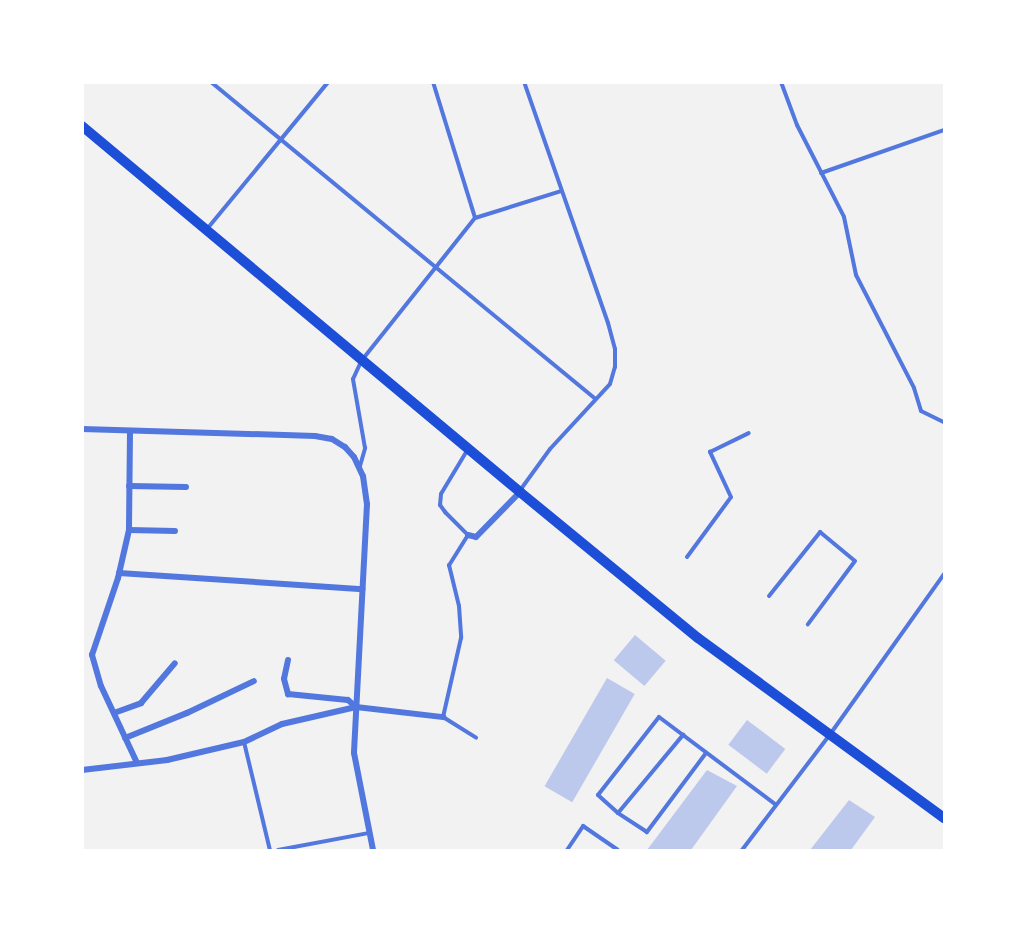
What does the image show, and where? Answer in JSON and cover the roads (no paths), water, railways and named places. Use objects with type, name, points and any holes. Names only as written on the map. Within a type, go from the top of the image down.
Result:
[{"type":"main road","points":[[82,126],[519,492],[698,638],[945,818]]},
{"type":"street","points":[[82,429],[315,436],[332,439],[345,447],[360,466],[366,496],[354,753],[373,850]]},
{"type":"street","points":[[130,432],[129,530],[119,573],[92,655],[102,686],[137,763]]},
{"type":"street","points":[[129,486],[186,488]]},
{"type":"street","points":[[468,535],[476,537],[519,492]]},
{"type":"street","points":[[129,530],[175,531]]},
{"type":"street","points":[[119,573],[362,589]]},
{"type":"street","points":[[288,660],[284,679],[288,694],[348,700],[356,707]]},
{"type":"street","points":[[114,713],[141,703],[175,663]]},
{"type":"street","points":[[125,738],[187,713],[254,681]]},
{"type":"street","points":[[82,770],[168,760],[244,742],[282,724],[356,707],[443,717]]},
{"type":"lane","points":[[211,82],[595,399]]},
{"type":"lane","points":[[206,230],[328,82]]},
{"type":"lane","points":[[432,82],[475,218]]},
{"type":"lane","points":[[519,492],[550,448],[610,384],[615,367],[615,349],[524,82]]},
{"type":"lane","points":[[781,82],[789,107],[848,228],[856,275],[914,388],[921,411],[945,422]]},
{"type":"lane","points":[[821,173],[945,130]]},
{"type":"lane","points":[[360,466],[365,448],[353,379],[362,360],[475,218],[561,191]]},
{"type":"lane","points":[[687,557],[731,497],[710,452],[749,433]]},
{"type":"lane","points":[[468,449],[441,494],[440,505],[468,535],[449,565],[459,606],[461,638],[443,717],[476,738]]},
{"type":"lane","points":[[769,596],[820,532],[855,561],[808,624]]},
{"type":"lane","points":[[742,850],[831,733],[945,574]]},
{"type":"lane","points":[[706,753],[647,832],[618,813],[598,795],[659,717],[776,805]]},
{"type":"lane","points":[[618,813],[683,735]]},
{"type":"lane","points":[[244,742],[270,850]]},
{"type":"lane","points":[[567,850],[582,826],[618,850]]},
{"type":"lane","points":[[278,850],[369,833]]}]
